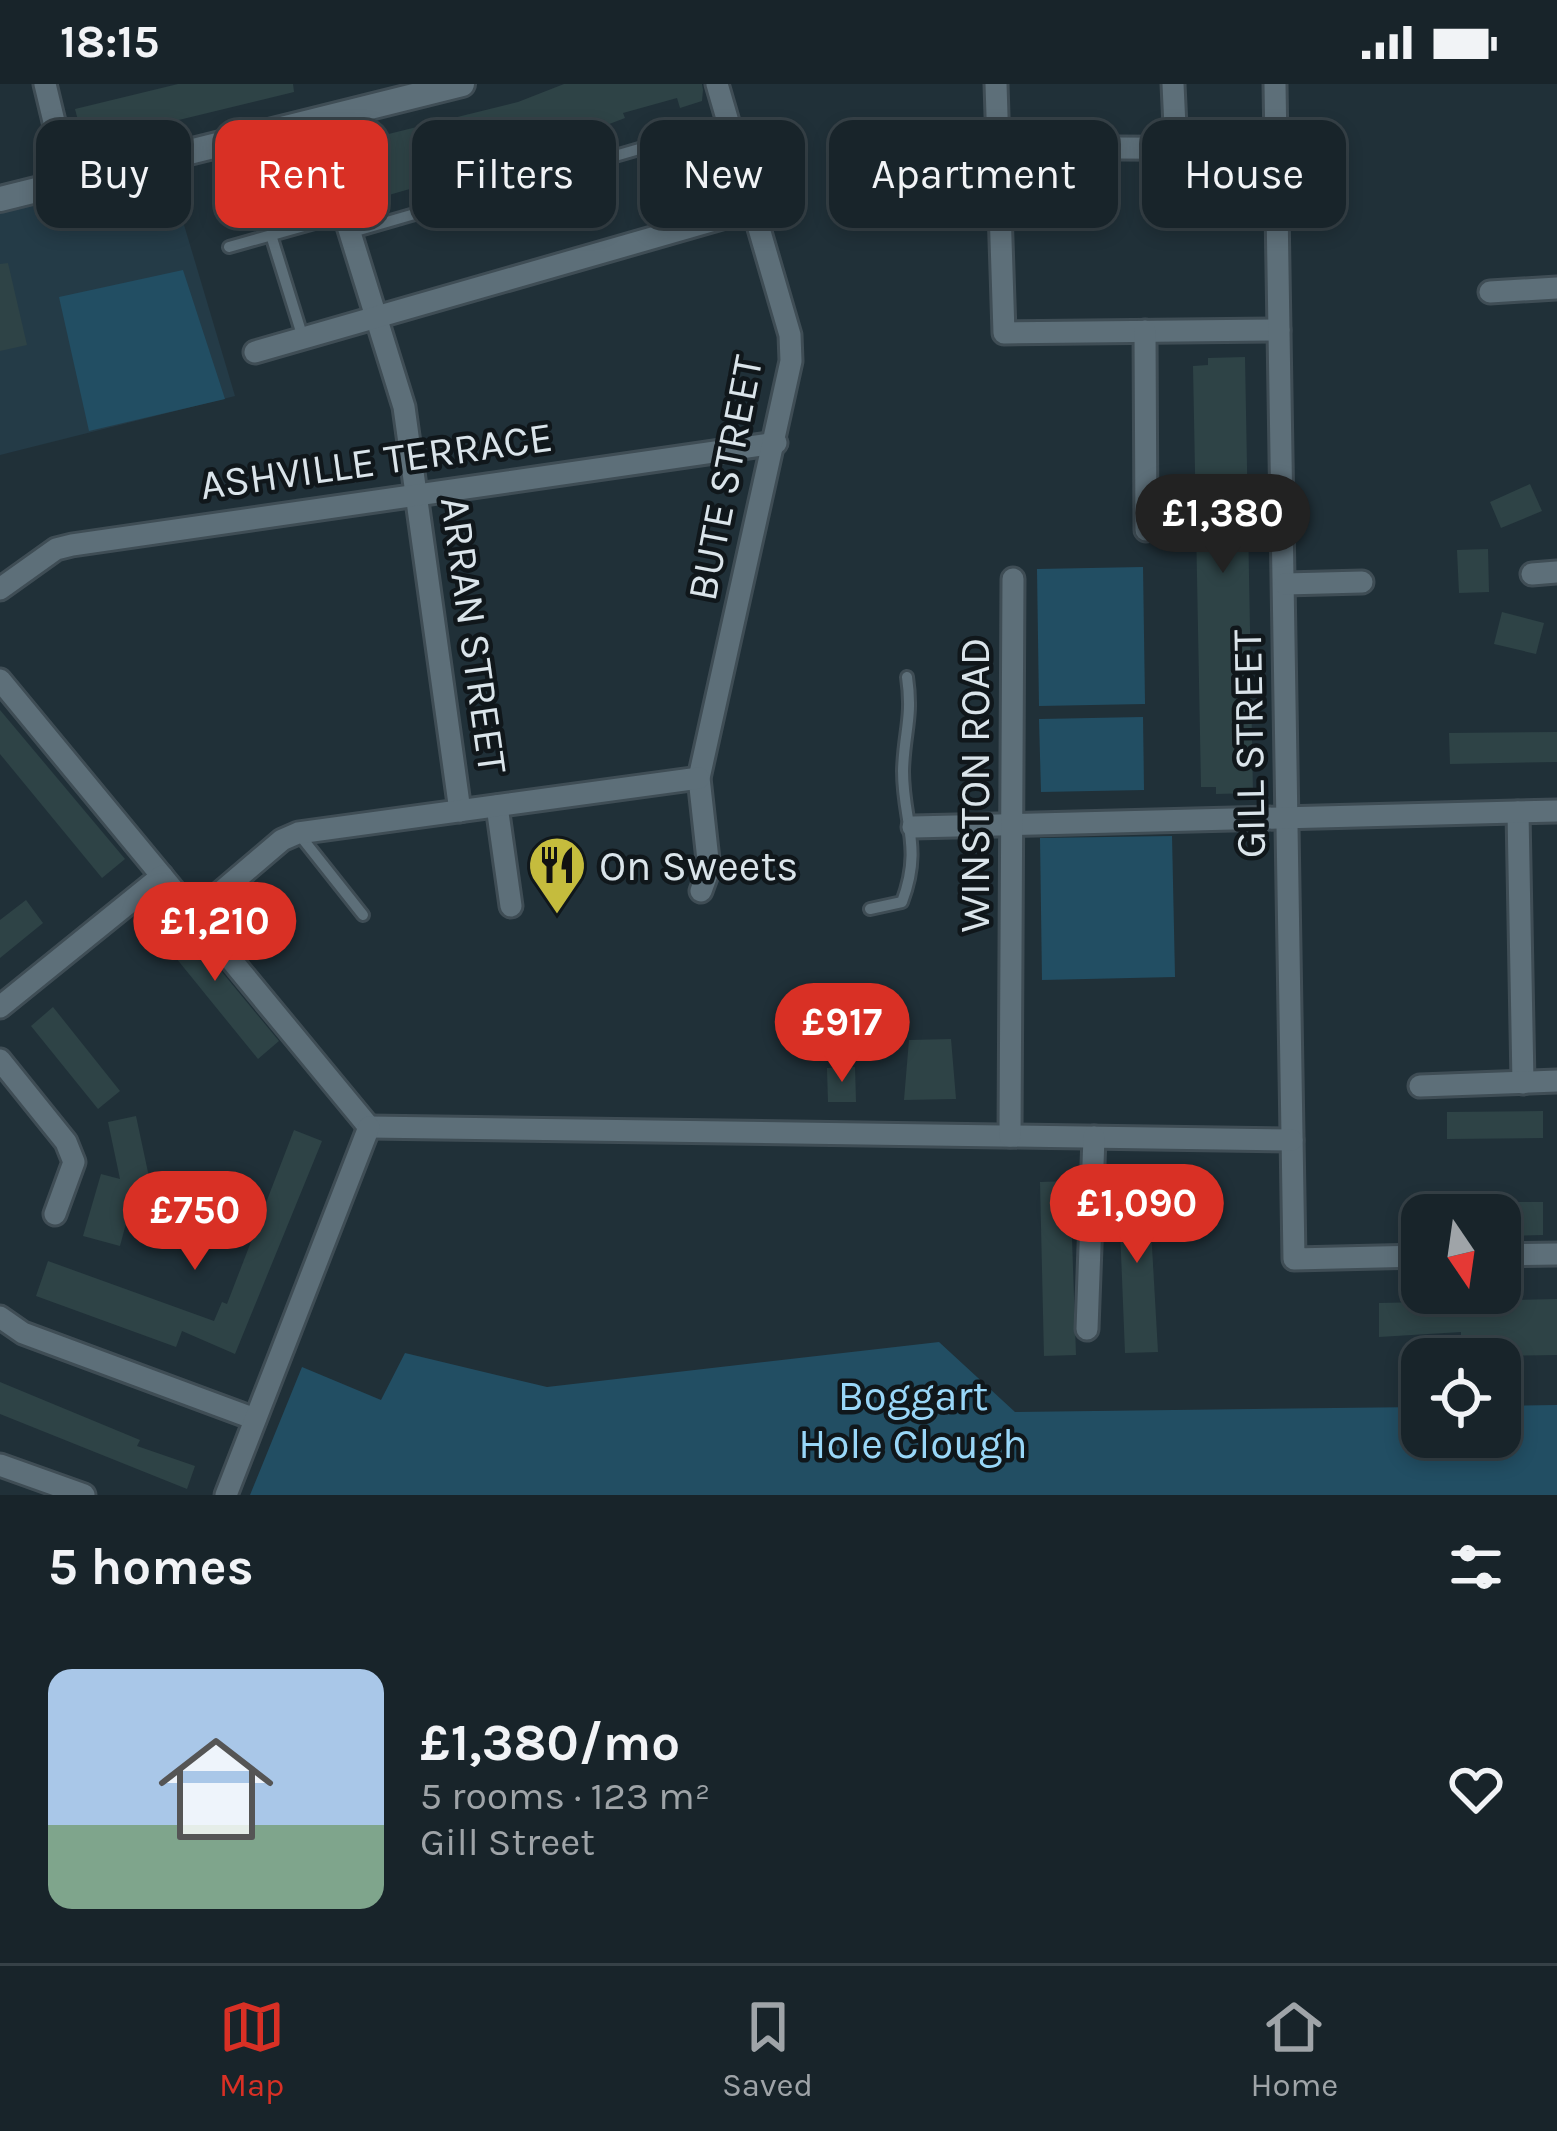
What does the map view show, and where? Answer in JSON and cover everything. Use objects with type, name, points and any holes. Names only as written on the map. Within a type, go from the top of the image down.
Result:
[{"type":"street","points":[[45,84],[54,120]]},
{"type":"street","points":[[326,120],[429,88],[462,84]]},
{"type":"street","name":"BUTE STREET","points":[[717,84],[728,120]]},
{"type":"street","points":[[996,84],[1004,333],[1279,330]]},
{"type":"street","points":[[1174,84],[1175,120]]},
{"type":"street","name":"GILL STREET","points":[[1275,84],[1276,120]]},
{"type":"street","points":[[1119,148],[1142,148]]},
{"type":"street","points":[[0,199],[36,191]]},
{"type":"street","name":"ARRAN STREET","points":[[347,228],[404,407],[460,811]]},
{"type":"street","points":[[255,352],[687,228]]},
{"type":"street","name":"BUTE STREET","points":[[701,891],[709,869],[698,778],[776,443],[790,335],[759,228]]},
{"type":"street","name":"GILL STREET","points":[[1277,228],[1294,1259],[1401,1256]]},
{"type":"street","points":[[1490,292],[1557,288]]},
{"type":"street","points":[[1145,331],[1145,530]]},
{"type":"street","name":"ASHVILLE TERRACE","points":[[0,589],[56,549],[72,544],[776,443]]},
{"type":"street","points":[[1532,574],[1557,572]]},
{"type":"street","name":"WINSTON ROAD","points":[[1010,1136],[1016,824],[1013,579]]},
{"type":"street","points":[[1285,584],[1362,582]]},
{"type":"street","points":[[0,680],[369,1127],[1292,1140]]},
{"type":"street","points":[[194,915],[282,840],[298,833],[698,778]]},
{"type":"street","points":[[497,806],[511,906]]},
{"type":"street","points":[[913,827],[1557,811]]},
{"type":"street","points":[[1518,812],[1523,1083]]},
{"type":"street","points":[[0,1007],[162,876]]},
{"type":"street","points":[[0,1060],[66,1142],[74,1162],[56,1214]]},
{"type":"street","points":[[1420,1086],[1557,1081]]},
{"type":"street","points":[[226,1495],[369,1127]]},
{"type":"street","points":[[1088,1329],[1094,1137]]},
{"type":"street","points":[[1521,1255],[1557,1254]]},
{"type":"street","points":[[0,1317],[23,1333],[255,1420]]},
{"type":"street","points":[[0,1465],[84,1495]]},
{"type":"lane","points":[[388,213],[640,146]]},
{"type":"lane","points":[[229,247],[319,228]]},
{"type":"lane","points":[[271,235],[303,338]]},
{"type":"lane","points":[[870,909],[902,902],[911,878],[913,827],[903,776],[913,715],[907,676]]},
{"type":"lane","points":[[298,833],[363,915]]},
{"type":"shaded area","points":[[36,198],[36,228],[185,228],[235,396],[0,455],[0,206]]},
{"type":"green space","points":[[183,270],[225,399],[89,431],[59,297]]},
{"type":"green space","points":[[1143,567],[1145,704],[1039,706],[1037,569]]},
{"type":"green space","points":[[1143,717],[1144,790],[1041,792],[1039,719]]},
{"type":"green space","points":[[1172,836],[1175,977],[1042,980],[1040,838]]},
{"type":"green space","name":"Boggart Hole Clough","points":[[939,1342],[1015,1412],[1401,1407],[1401,1458],[1521,1458],[1521,1406],[1557,1405],[1557,1495],[250,1495],[302,1367],[381,1400],[405,1353],[547,1387]]},
{"type":"building","points":[[178,84],[293,84],[294,92],[179,120],[78,120],[75,109]]},
{"type":"building","points":[[564,84],[702,84],[703,90],[702,101],[680,108],[677,98],[623,113],[625,118],[616,121],[445,120],[518,102]]},
{"type":"building","points":[[412,128],[412,188],[388,195],[388,134]]},
{"type":"building","points":[[8,263],[27,345],[0,351],[0,264]]},
{"type":"building","points":[[1245,357],[1253,793],[1216,794],[1216,787],[1201,787],[1193,366],[1208,365],[1208,358]]},
{"type":"building","points":[[1530,484],[1542,511],[1501,528],[1490,502]]},
{"type":"building","points":[[1488,549],[1489,592],[1459,593],[1457,550]]},
{"type":"building","points":[[1502,612],[1544,623],[1536,654],[1494,644]]},
{"type":"building","points":[[0,710],[125,859],[102,878],[0,754]]},
{"type":"building","points":[[1557,732],[1557,762],[1450,764],[1449,733]]},
{"type":"building","points":[[26,900],[43,923],[0,958],[0,920]]},
{"type":"building","points":[[170,909],[279,1041],[258,1059],[150,926]]},
{"type":"building","points":[[53,1007],[120,1091],[98,1109],[31,1026]]},
{"type":"building","points":[[951,1039],[956,1099],[904,1100],[909,1040]]},
{"type":"building","points":[[855,1067],[856,1102],[828,1102],[827,1068]]},
{"type":"building","points":[[1543,1111],[1543,1138],[1447,1139],[1447,1112]]},
{"type":"building","points":[[136,1116],[149,1177],[141,1204],[132,1201],[120,1246],[83,1236],[101,1174],[120,1179],[108,1122]]},
{"type":"building","points":[[294,1130],[322,1141],[235,1354],[182,1331],[176,1347],[36,1296],[48,1261],[214,1321],[222,1302],[227,1304]]},
{"type":"building","points":[[1148,1177],[1158,1352],[1125,1353],[1118,1178]]},
{"type":"building","points":[[1070,1181],[1076,1355],[1044,1356],[1040,1182]]},
{"type":"building","points":[[1521,1202],[1543,1202],[1543,1235],[1521,1236]]},
{"type":"building","points":[[1557,1299],[1557,1355],[1521,1356],[1521,1338],[1461,1338],[1461,1332],[1379,1337],[1379,1303],[1401,1303],[1401,1314],[1521,1314],[1521,1300]]},
{"type":"building","points":[[0,1382],[140,1440],[137,1446],[195,1466],[187,1489],[0,1414]]},
{"type":"place","name":"On Sweets","points":[[557,916]]}]
